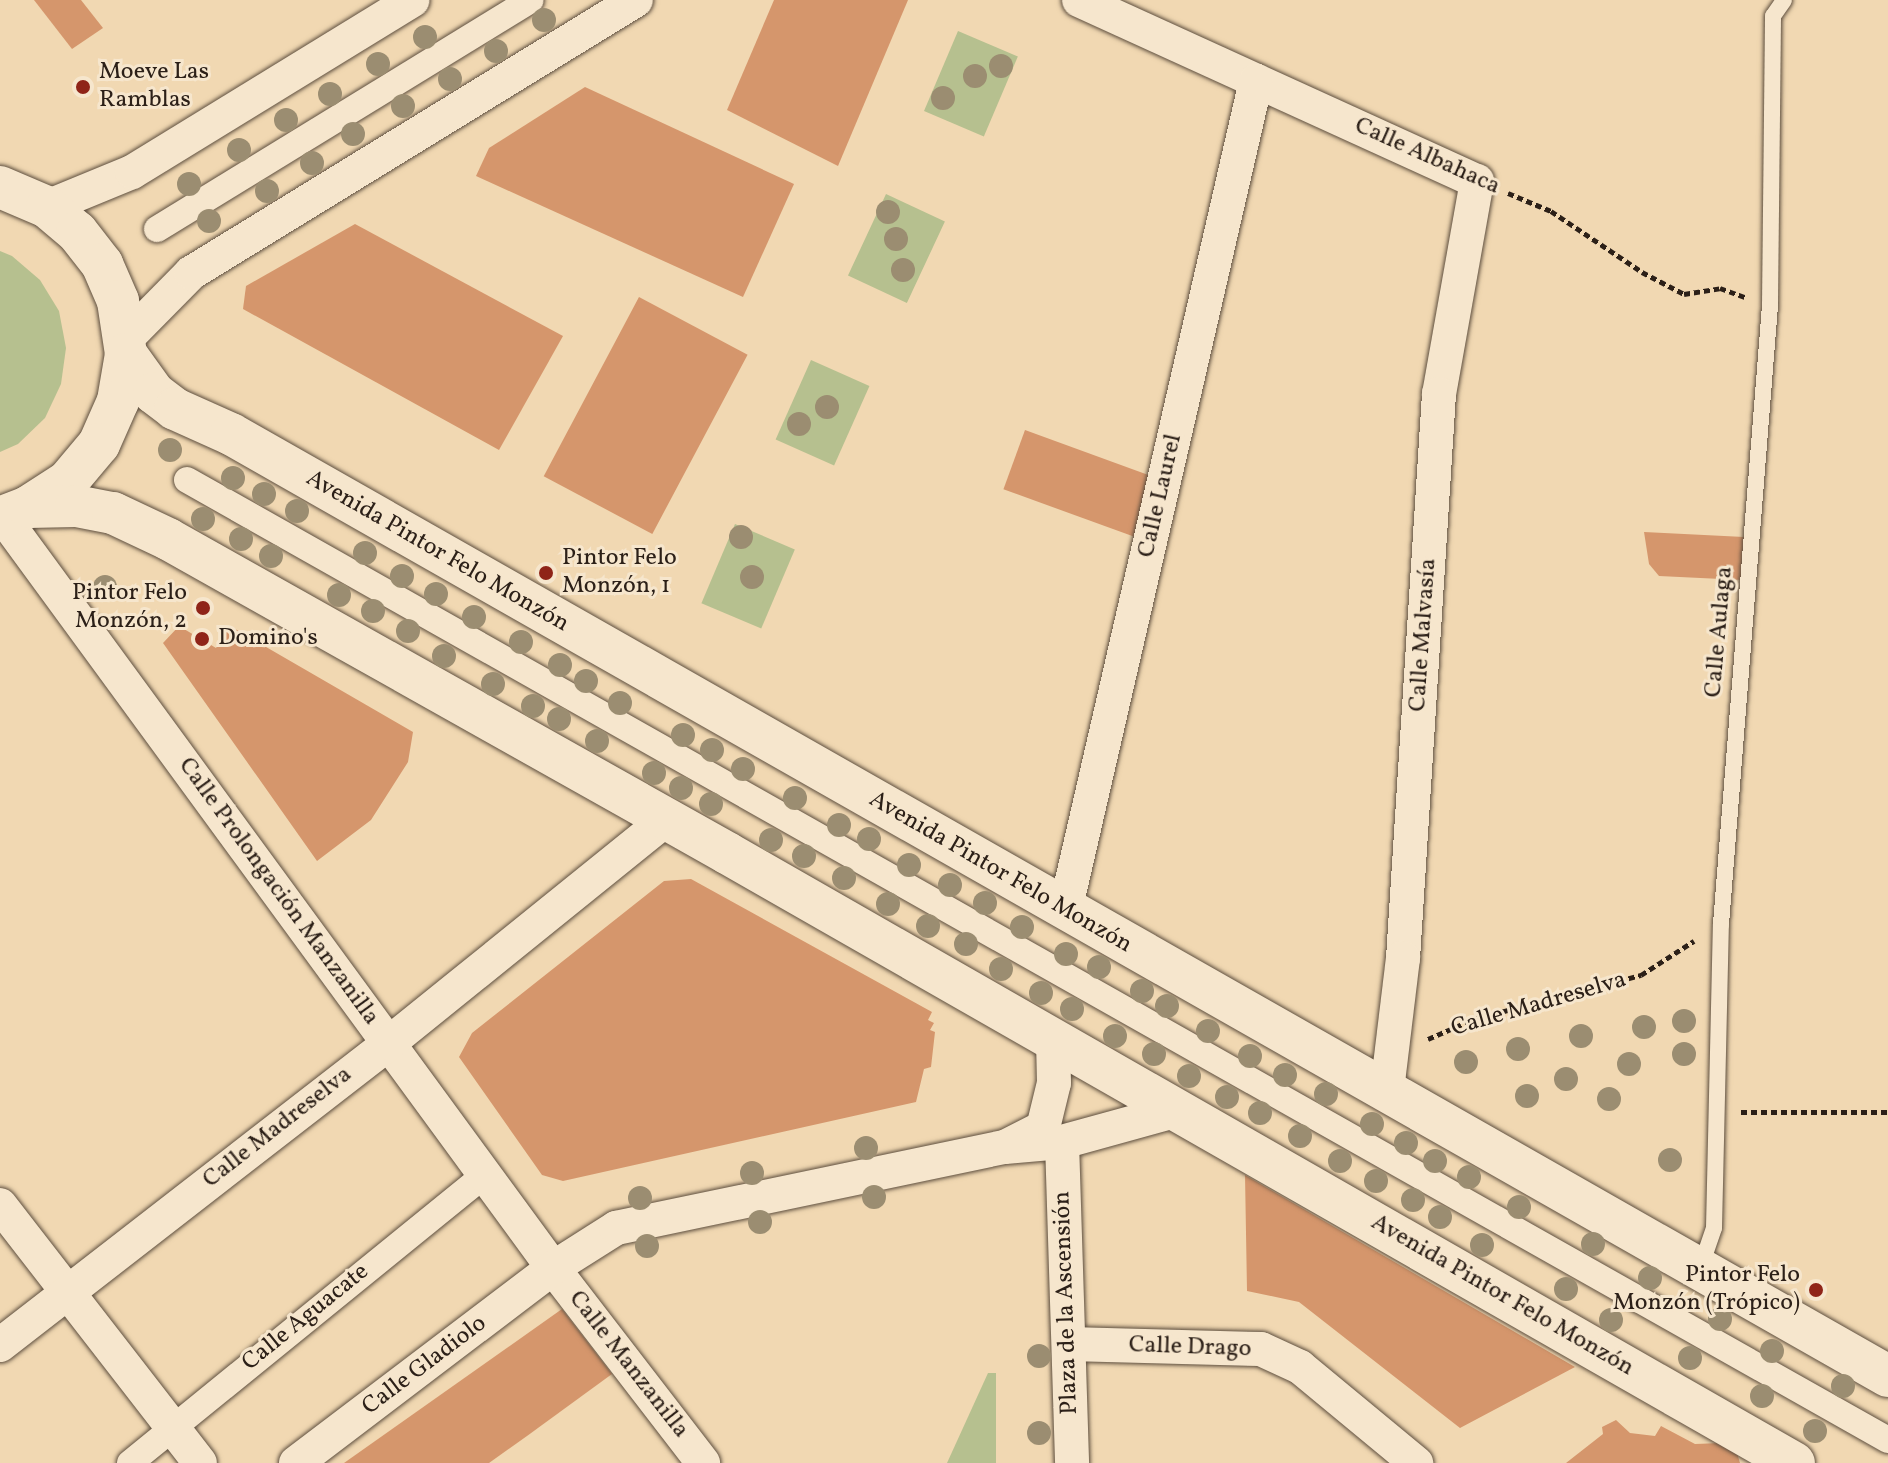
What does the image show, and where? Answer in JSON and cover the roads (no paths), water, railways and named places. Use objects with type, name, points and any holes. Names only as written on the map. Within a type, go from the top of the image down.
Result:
[{"type":"street","points":[[47,207],[132,172],[413,0]]},
{"type":"street","points":[[157,229],[530,0]]},
{"type":"street","points":[[126,347],[191,273],[636,0]]},
{"type":"street","name":"Calle Albahaca","points":[[1079,0],[1477,181]]},
{"type":"street","name":"Calle Laurel","points":[[1065,911],[1256,81]]},
{"type":"street","name":"Calle Malvasía","points":[[1390,1073],[1403,958],[1439,394],[1477,181]]},
{"type":"street","points":[[0,187],[47,207],[77,232],[102,264],[118,301],[126,347],[118,401],[99,444],[68,481],[10,514]]},
{"type":"street","name":"Avenida Pintor Felo Monzón","points":[[126,347],[154,393],[175,409],[245,442],[1065,911],[1390,1073],[1700,1269],[1888,1376]]},
{"type":"street","points":[[187,480],[1888,1440]]},
{"type":"street","name":"Avenida Pintor Felo Monzón","points":[[10,514],[76,506],[113,513],[168,539],[667,819],[1791,1462]]},
{"type":"street","name":"Calle Prolongación Manzanilla","points":[[10,514],[553,1268]]},
{"type":"street","name":"Calle Madreselva","points":[[0,1345],[389,1043],[667,819]]},
{"type":"street","points":[[1005,1147],[1043,1128],[1054,1083],[1053,1039]]},
{"type":"street","points":[[553,1268],[616,1228],[1005,1147],[1062,1142],[1178,1110]]},
{"type":"street","name":"Plaza de la Ascensión","points":[[1062,1142],[1072,1463]]},
{"type":"street","name":"Calle Aguacate","points":[[130,1463],[485,1175]]},
{"type":"street","points":[[0,1205],[200,1463]]},
{"type":"street","name":"Calle Manzanilla","points":[[553,1268],[688,1458]]},
{"type":"street","name":"Calle Gladiolo","points":[[296,1463],[553,1268]]},
{"type":"street","name":"Calle Drago","points":[[1069,1344],[1261,1349],[1300,1367],[1414,1462]]},
{"type":"lane","name":"Calle Aulaga","points":[[1700,1269],[1714,1228],[1721,924],[1770,305],[1773,16],[1784,0]]},
{"type":"place","name":"Moeve Las Ramblas","points":[[83,87]]},
{"type":"place","name":"Pintor Felo Monzón, 1","points":[[546,573]]},
{"type":"place","name":"Pintor Felo Monzón, 2","points":[[203,608]]},
{"type":"place","name":"Domino's","points":[[202,639]]},
{"type":"place","name":"Pintor Felo Monzón (Trópico)","points":[[1816,1290]]}]
